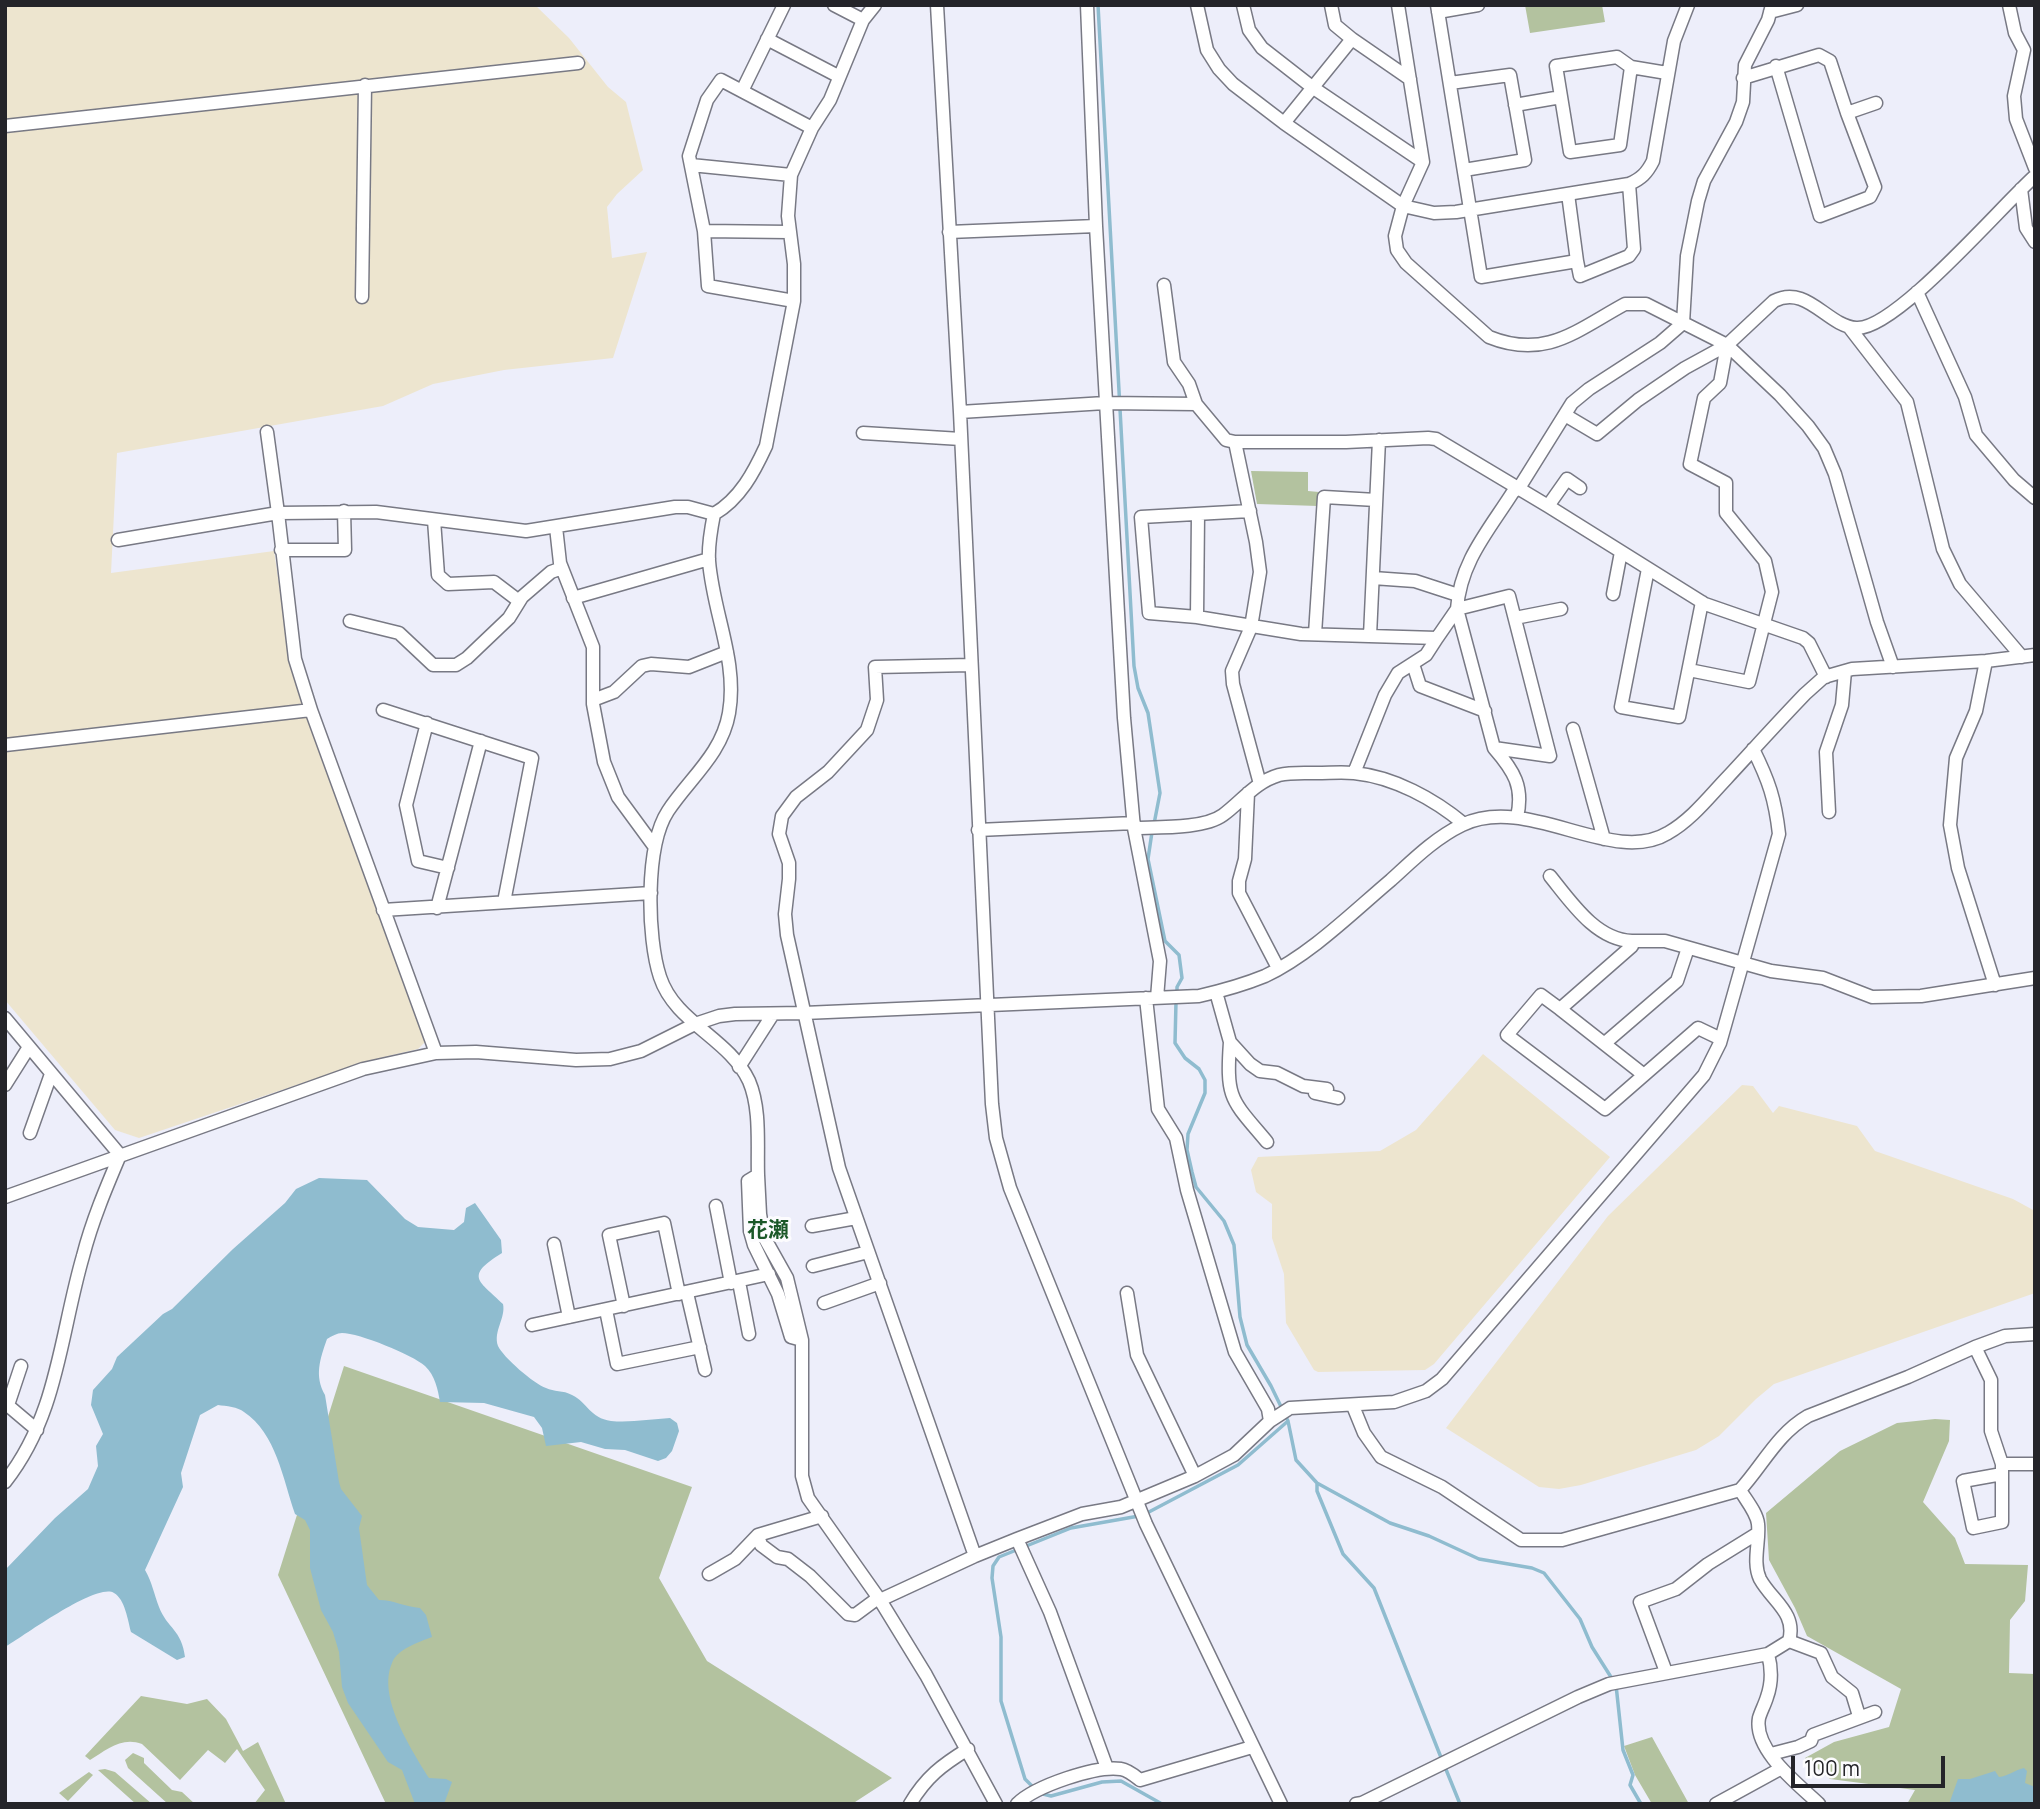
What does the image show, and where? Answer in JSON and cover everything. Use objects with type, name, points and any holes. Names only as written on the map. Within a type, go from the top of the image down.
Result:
[{"type":"street","points":[[742,90],[784,5]]},
{"type":"street","points":[[834,5],[863,20]]},
{"type":"street","points":[[118,540],[278,513],[376,512],[526,531],[675,507],[688,506],[714,514],[727,506],[756,468],[766,446],[794,301],[794,264],[789,232],[791,175],[812,128],[830,100],[863,20],[875,5]]},
{"type":"street","points":[[936,5],[960,412],[986,1005],[992,1104],[1002,1164],[1146,1524],[1281,1804]]},
{"type":"street","points":[[1087,5],[1096,226],[1124,718],[1134,825],[1160,961],[1163,998],[1158,1109],[1176,1138],[1187,1190],[1235,1352],[1268,1409],[1280,1414],[1394,1402],[1426,1391],[1442,1379],[1704,1075],[1721,1039],[1779,834],[1776,804],[1770,783],[1753,749]]},
{"type":"street","points":[[1197,5],[1207,50],[1233,84],[1403,206],[1434,213],[1629,184],[1640,179],[1648,172],[1653,161],[1667,73],[1674,41],[1687,5]]},
{"type":"street","points":[[1243,5],[1255,42],[1312,87],[1423,162]]},
{"type":"street","points":[[1331,5],[1335,25],[1352,40],[1410,79]]},
{"type":"street","points":[[1398,5],[1423,162],[1403,206],[1395,236],[1397,250],[1406,263],[1489,337],[1506,344],[1540,347],[1559,340],[1625,304],[1636,303],[1646,304],[1727,345],[1780,395],[1824,448],[1835,474],[1877,622],[1893,667]]},
{"type":"street","points":[[1478,5],[1438,8],[1481,277],[1577,261]]},
{"type":"street","points":[[1517,817],[1521,790],[1505,760],[1494,748],[1457,609],[1458,595],[1478,542],[1513,492],[1519,488],[1572,403],[1660,343],[1684,323],[1687,256],[1704,181],[1736,122],[1743,102],[1743,78],[1751,52],[1771,9],[1797,5]]},
{"type":"street","points":[[2009,5],[2015,33],[2024,50],[2014,96],[2015,119],[2035,167]]},
{"type":"street","points":[[766,39],[838,76]]},
{"type":"street","points":[[1284,123],[1352,40]]},
{"type":"street","points":[[1743,78],[1776,66],[1819,55],[1830,61],[1875,187],[1870,197],[1820,216],[1776,66]]},
{"type":"street","points":[[1631,67],[1620,145],[1570,152],[1556,66],[1617,57],[1631,67],[1667,73]]},
{"type":"street","points":[[5,126],[578,63]]},
{"type":"street","points":[[1450,83],[1510,75],[1525,160],[1464,170]]},
{"type":"street","points":[[794,301],[708,286],[704,232],[689,156],[708,100],[721,80],[812,128]]},
{"type":"street","points":[[362,297],[365,85]]},
{"type":"street","points":[[1515,105],[1561,97]]},
{"type":"street","points":[[1847,113],[1876,103]]},
{"type":"street","points":[[691,165],[791,175]]},
{"type":"street","points":[[1849,327],[1870,325],[1917,292],[2035,176]]},
{"type":"street","points":[[1568,194],[1580,276],[1611,261],[1629,256],[1634,249],[1629,184]]},
{"type":"street","points":[[2021,189],[2026,228],[2035,242]]},
{"type":"street","points":[[949,232],[1096,226]]},
{"type":"street","points":[[704,232],[789,232]]},
{"type":"street","points":[[1164,285],[1174,362],[1189,384],[1196,404],[1226,440],[1346,442],[1436,439],[1702,603],[1803,638],[1809,643],[1826,677]]},
{"type":"street","points":[[1917,292],[1965,397],[1976,435],[2014,480],[2035,498]]},
{"type":"street","points":[[1565,415],[1597,434],[1638,400],[1685,368],[1727,345],[1774,301],[1783,296],[1795,296],[1820,309],[1849,327],[1907,402],[1943,549],[1960,584],[2028,656]]},
{"type":"street","points":[[1689,670],[1749,682],[1772,592],[1765,561],[1726,513],[1726,483],[1690,464],[1704,398],[1720,383],[1727,345]]},
{"type":"street","points":[[960,412],[1108,403],[1196,404]]},
{"type":"street","points":[[267,432],[296,659],[311,710],[436,1053]]},
{"type":"street","points":[[863,433],[961,439]]},
{"type":"street","points":[[1370,636],[1379,440]]},
{"type":"street","points":[[1235,442],[1260,572],[1251,627],[1232,671],[1237,705],[1260,784]]},
{"type":"street","points":[[1548,506],[1567,479],[1580,488]]},
{"type":"street","points":[[1315,634],[1324,497],[1376,500]]},
{"type":"street","points":[[281,550],[345,550],[344,511]]},
{"type":"street","points":[[1250,511],[1141,517],[1149,612],[1315,634],[1437,638]]},
{"type":"street","points":[[714,514],[709,559],[731,671],[729,715],[713,753],[668,811],[654,846],[651,893],[655,954],[660,978],[670,1000],[725,1050],[747,1077],[756,1105],[760,1214],[764,1237],[787,1278],[802,1340],[802,1476],[808,1498],[879,1599],[926,1675],[996,1804]]},
{"type":"street","points":[[1197,617],[1198,514]]},
{"type":"street","points":[[435,520],[438,575],[442,580],[448,584],[494,582],[519,601]]},
{"type":"street","points":[[556,527],[562,568],[593,648],[593,700],[604,762],[618,797],[654,846]]},
{"type":"street","points":[[1612,594],[1621,552]]},
{"type":"street","points":[[573,598],[709,559]]},
{"type":"street","points":[[350,621],[399,633],[433,665],[456,665],[509,618],[519,601],[551,572],[562,568]]},
{"type":"street","points":[[1648,569],[1621,706],[1679,717],[1702,603]]},
{"type":"street","points":[[1373,578],[1415,581],[1458,595]]},
{"type":"street","points":[[1354,773],[1385,695],[1398,673],[1426,655],[1457,609],[1509,596],[1550,756],[1494,748]]},
{"type":"street","points":[[1515,618],[1560,609]]},
{"type":"street","points":[[593,700],[614,692],[642,666],[651,664],[689,667],[727,652]]},
{"type":"street","points":[[5,1197],[363,1069],[436,1053],[476,1052],[576,1060],[610,1059],[650,1048],[695,1024],[719,1016],[1163,998],[1216,992],[1266,975],[1278,968],[1334,928],[1437,840],[1464,824],[1517,817],[1604,839],[1630,842],[1654,839],[1668,834],[1696,811],[1805,694],[1826,677],[1845,671],[2028,656]]},
{"type":"street","points":[[1986,661],[1976,711],[1956,758],[1950,825],[1958,868],[1995,985]]},
{"type":"street","points":[[1413,664],[1420,685],[1485,711]]},
{"type":"street","points":[[971,665],[875,667],[877,700],[867,730],[828,772],[796,797],[782,816],[779,834],[789,871],[785,914],[839,1168],[975,1556]]},
{"type":"street","points":[[1829,812],[1826,752],[1842,705],[1845,671]]},
{"type":"street","points":[[5,745],[311,710]]},
{"type":"street","points":[[383,710],[532,758],[503,902]]},
{"type":"street","points":[[427,723],[406,805],[418,861],[448,869]]},
{"type":"street","points":[[1573,729],[1604,839]]},
{"type":"street","points":[[437,908],[481,741]]},
{"type":"street","points":[[978,830],[1134,825],[1173,827],[1222,816],[1260,784],[1279,775],[1354,773],[1406,788],[1449,812],[1464,824]]},
{"type":"street","points":[[1248,793],[1245,859],[1238,881],[1239,893],[1278,968]]},
{"type":"street","points":[[1550,876],[1581,913],[1605,934],[1621,941],[1665,941],[1744,964],[1823,978],[1872,997],[1922,996],[2035,978]]},
{"type":"street","points":[[383,910],[651,893]]},
{"type":"street","points":[[1560,1009],[1632,946],[1632,941]]},
{"type":"street","points":[[1605,1043],[1677,981],[1688,948]]},
{"type":"street","points":[[1216,992],[1230,1042],[1230,1093],[1234,1102],[1267,1142]]},
{"type":"street","points":[[1644,1075],[1541,995],[1507,1035],[1605,1109],[1698,1028],[1721,1039]]},
{"type":"street","points":[[739,1067],[773,1014]]},
{"type":"street","points":[[5,1018],[120,1156]]},
{"type":"street","points":[[1230,1042],[1238,1053],[1260,1070],[1277,1073],[1310,1092],[1338,1098]]},
{"type":"street","points":[[5,1085],[29,1047]]},
{"type":"street","points":[[30,1133],[51,1074]]},
{"type":"street","points":[[1303,1086],[1327,1089]]},
{"type":"street","points":[[5,1482],[22,1461],[43,1418],[56,1374],[82,1257],[100,1203],[120,1156]]},
{"type":"street","points":[[758,1175],[748,1181],[750,1231],[769,1274],[791,1337],[802,1340]]},
{"type":"street","points":[[716,1206],[749,1334]]},
{"type":"street","points":[[811,1226],[856,1217]]},
{"type":"street","points":[[624,1306],[609,1235],[664,1223],[705,1370]]},
{"type":"street","points":[[554,1244],[569,1317]]},
{"type":"street","points":[[813,1266],[868,1252]]},
{"type":"street","points":[[532,1325],[769,1274]]},
{"type":"street","points":[[824,1303],[880,1283]]},
{"type":"street","points":[[1127,1293],[1137,1355],[1195,1476]]},
{"type":"street","points":[[606,1310],[617,1364],[700,1346]]},
{"type":"street","points":[[1353,1406],[1364,1433],[1381,1457],[1442,1487],[1521,1540],[1562,1539],[1740,1490],[1758,1470],[1773,1445],[1793,1424],[1808,1416],[2005,1336],[2035,1334]]},
{"type":"street","points":[[1975,1347],[1991,1380],[1992,1431],[2002,1469],[2002,1522],[1973,1528],[1963,1481],[2002,1469],[2035,1464]]},
{"type":"street","points":[[21,1366],[6,1404],[37,1430]]},
{"type":"street","points":[[758,1535],[761,1545],[777,1557],[788,1559],[816,1580],[848,1614],[855,1615],[879,1599],[1017,1539],[1082,1514],[1139,1504],[1234,1455],[1280,1414]]},
{"type":"street","points":[[1356,1804],[1578,1696],[1609,1684],[1768,1654],[1789,1640],[1792,1629],[1788,1618],[1759,1577],[1758,1522],[1740,1490]]},
{"type":"street","points":[[709,1574],[735,1559],[758,1535],[822,1516]]},
{"type":"street","points":[[1666,1672],[1640,1602],[1676,1589],[1708,1564],[1758,1533]]},
{"type":"street","points":[[1017,1539],[1050,1612],[1107,1768]]},
{"type":"street","points":[[1789,1640],[1821,1653],[1832,1677],[1852,1693],[1859,1716]]},
{"type":"street","points":[[1768,1654],[1772,1670],[1768,1697],[1759,1718],[1760,1739],[1780,1769],[1819,1804]]},
{"type":"street","points":[[1772,1754],[1798,1748],[1811,1741],[1813,1735],[1875,1712]]},
{"type":"street","points":[[1017,1804],[1026,1796],[1052,1783],[1107,1768],[1125,1769],[1140,1780],[1252,1747]]},
{"type":"street","points":[[910,1804],[938,1768],[968,1749]]},
{"type":"street","points":[[1716,1804],[1780,1769]]},
{"type":"shaded area","points":[[5,5],[535,5],[569,38],[608,87],[626,102],[643,170],[607,207],[612,258],[647,252],[613,358],[504,370],[433,384],[383,406],[117,453],[111,573],[274,551],[290,656],[301,697],[425,1042],[418,1049],[371,1060],[139,1138],[115,1130],[5,1000]]},
{"type":"shaded area","points":[[1483,1054],[1610,1157],[1434,1364],[1425,1370],[1314,1370],[1286,1323],[1284,1274],[1272,1238],[1272,1204],[1256,1192],[1251,1170],[1258,1157],[1380,1151],[1416,1130]]},
{"type":"shaded area","points":[[1742,1085],[1753,1086],[1773,1113],[1779,1106],[1857,1126],[1875,1151],[2013,1199],[2035,1211],[2035,1293],[1774,1384],[1719,1436],[1696,1450],[1581,1485],[1559,1489],[1539,1487],[1446,1428],[1608,1216]]},
{"type":"green space","points":[[1525,5],[1602,5],[1605,22],[1530,33]]},
{"type":"green space","points":[[1251,471],[1308,472],[1308,491],[1319,492],[1318,506],[1257,504]]},
{"type":"green space","points":[[344,1366],[692,1487],[659,1578],[707,1661],[892,1778],[852,1804],[386,1804],[278,1575]]},
{"type":"green space","points":[[1950,1420],[1949,1441],[1923,1502],[1955,1538],[1965,1564],[2028,1565],[2025,1601],[2010,1620],[2009,1673],[2035,1674],[2035,1804],[1907,1804],[1915,1790],[1830,1779],[1805,1758],[1834,1742],[1889,1727],[1901,1689],[1807,1636],[1769,1560],[1766,1513],[1840,1451],[1897,1423]]},
{"type":"green space","points":[[141,1696],[187,1704],[207,1699],[226,1719],[243,1751],[258,1742],[286,1804],[254,1804],[265,1790],[237,1749],[225,1763],[208,1750],[180,1780],[142,1744],[135,1742],[114,1745],[90,1760],[85,1756]]},
{"type":"green space","points":[[1652,1737],[1689,1804],[1652,1804],[1635,1775],[1624,1746]]},
{"type":"green space","points":[[133,1753],[144,1758],[144,1763],[172,1790],[182,1792],[195,1804],[168,1804],[128,1768],[125,1760]]},
{"type":"green space","points":[[98,1770],[115,1772],[152,1804],[136,1804]]},
{"type":"green space","points":[[89,1772],[93,1775],[68,1801],[59,1793]]},
{"type":"water","points":[[319,1178],[367,1180],[405,1219],[418,1227],[454,1230],[464,1222],[466,1208],[475,1203],[501,1240],[502,1253],[482,1268],[479,1279],[503,1304],[497,1340],[506,1357],[527,1376],[549,1389],[572,1395],[598,1417],[626,1422],[670,1418],[677,1423],[679,1431],[672,1451],[666,1458],[658,1461],[625,1450],[605,1449],[581,1442],[546,1446],[542,1428],[534,1417],[484,1403],[440,1402],[431,1374],[419,1361],[350,1334],[342,1333],[327,1339],[320,1360],[320,1381],[325,1395],[341,1489],[362,1516],[359,1528],[367,1585],[379,1600],[420,1608],[426,1615],[432,1637],[409,1647],[395,1658],[389,1677],[389,1691],[398,1722],[429,1778],[452,1782],[444,1804],[415,1804],[402,1770],[388,1762],[348,1703],[342,1687],[339,1652],[333,1632],[321,1610],[310,1568],[310,1530],[305,1520],[295,1514],[277,1458],[264,1432],[239,1409],[218,1405],[200,1415],[181,1473],[183,1487],[145,1570],[162,1614],[181,1641],[185,1657],[177,1660],[131,1632],[121,1600],[114,1593],[105,1592],[77,1602],[5,1647],[5,1570],[55,1518],[88,1489],[98,1466],[96,1446],[103,1434],[91,1405],[93,1390],[112,1369],[117,1357],[285,1203],[296,1189]]},
{"type":"water","points":[[2024,1768],[2027,1771],[2025,1783],[2035,1787],[2035,1804],[1949,1804],[1958,1779],[1970,1779],[1995,1771],[1999,1777]]},
{"type":"waterway","points":[[1098,5],[1134,666],[1138,688],[1148,713],[1160,793],[1154,824]]},
{"type":"waterway","points":[[1152,832],[1148,859],[1165,941],[1179,955],[1182,978],[1177,994]]},
{"type":"waterway","points":[[1176,1002],[1175,1043],[1185,1058],[1199,1069],[1205,1080],[1205,1093],[1188,1134],[1187,1150],[1192,1172],[1196,1187],[1224,1221],[1234,1245],[1240,1317],[1247,1345],[1288,1421],[1296,1460],[1317,1483],[1390,1523],[1429,1536],[1479,1559],[1532,1568],[1544,1573],[1580,1619],[1592,1647],[1616,1685],[1623,1750],[1633,1775],[1630,1785],[1641,1804]]},
{"type":"waterway","points":[[1147,1513],[1238,1465],[1288,1421]]},
{"type":"waterway","points":[[1317,1483],[1317,1491],[1343,1554],[1374,1588],[1442,1760]]},
{"type":"waterway","points":[[1034,1788],[1025,1779],[1001,1701],[1001,1637],[992,1578],[993,1566],[999,1557],[1071,1528],[1139,1516]]},
{"type":"waterway","points":[[1445,1767],[1460,1804]]},
{"type":"waterway","points":[[1043,1794],[1051,1796],[1102,1782],[1121,1781],[1162,1804]]},
{"type":"district","name":"花瀬","points":[[768,1231]]}]
